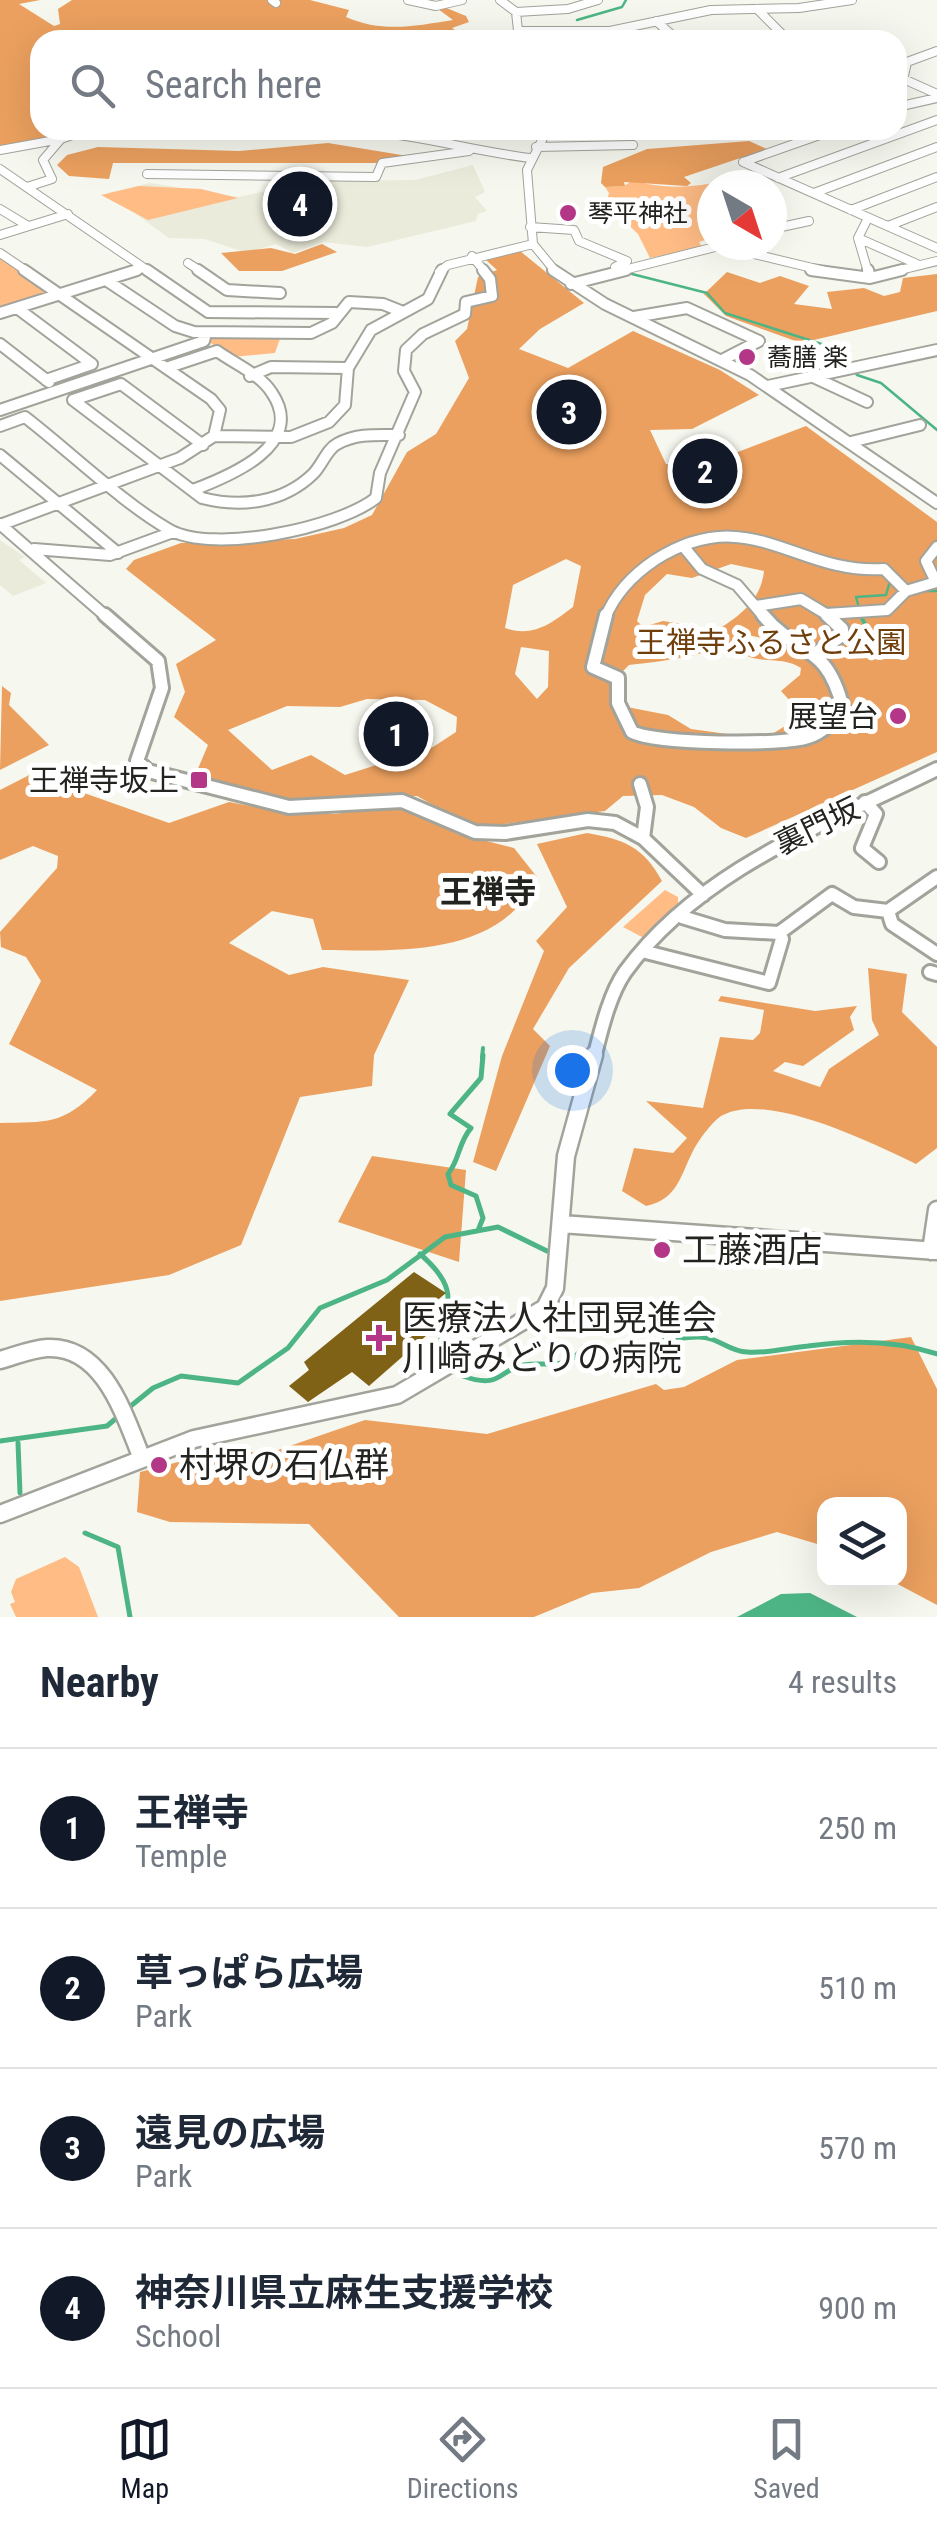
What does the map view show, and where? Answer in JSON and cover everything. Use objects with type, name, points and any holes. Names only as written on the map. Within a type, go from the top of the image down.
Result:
[{"type":"street","points":[[408,0],[436,6],[462,0]]},
{"type":"street","points":[[502,0],[516,12],[518,30]]},
{"type":"street","points":[[516,12],[568,9],[598,0]]},
{"type":"street","points":[[609,30],[680,15],[816,7],[852,0]]},
{"type":"street","points":[[678,4],[680,15]]},
{"type":"street","points":[[757,9],[778,30]]},
{"type":"street","points":[[656,21],[666,30]]},
{"type":"street","points":[[907,64],[937,51]]},
{"type":"street","points":[[907,80],[937,96]]},
{"type":"street","points":[[907,105],[937,96]]},
{"type":"street","points":[[907,108],[937,118]]},
{"type":"street","points":[[907,129],[937,118]]},
{"type":"street","points":[[0,150],[55,140]]},
{"type":"street","points":[[27,186],[52,180],[43,160],[60,140]]},
{"type":"street","points":[[429,140],[469,151],[530,158]]},
{"type":"street","points":[[541,140],[526,170],[532,244],[570,284],[724,360],[934,498]]},
{"type":"street","points":[[760,170],[743,162],[806,140]]},
{"type":"street","points":[[787,175],[879,140]]},
{"type":"street","points":[[536,147],[578,151],[596,145],[633,145]]},
{"type":"street","points":[[814,194],[937,147]]},
{"type":"street","points":[[147,174],[336,180],[376,176],[382,163],[469,151]]},
{"type":"street","points":[[0,169],[201,309],[242,315],[336,313]]},
{"type":"street","points":[[851,210],[937,177]]},
{"type":"street","points":[[787,182],[934,245]]},
{"type":"street","points":[[888,226],[937,207]]},
{"type":"street","points":[[0,209],[28,226]]},
{"type":"street","points":[[0,234],[68,214]]},
{"type":"street","points":[[868,218],[858,238],[870,278]]},
{"type":"street","points":[[787,222],[809,221]]},
{"type":"street","points":[[530,228],[574,230],[579,241],[626,262],[615,267],[624,272]]},
{"type":"street","points":[[858,238],[917,264]]},
{"type":"street","points":[[0,524],[158,466],[214,436],[274,438],[316,429],[345,405],[348,368],[371,330],[428,299],[438,274],[448,265],[532,244]]},
{"type":"street","points":[[570,284],[697,253]]},
{"type":"street","points":[[0,254],[156,358],[220,410],[214,436]]},
{"type":"street","points":[[0,426],[25,417],[174,532],[200,537],[276,532],[348,519],[376,498],[378,474],[399,435],[415,392],[402,368],[404,356],[427,329],[465,314],[466,302],[492,296],[490,279],[472,256]]},
{"type":"street","points":[[776,260],[812,270],[870,278],[937,260]]},
{"type":"street","points":[[188,263],[214,285],[280,293]]},
{"type":"street","points":[[0,314],[140,269]]},
{"type":"street","points":[[106,280],[175,326],[206,333],[311,333],[332,323],[336,313],[349,302],[403,312]]},
{"type":"street","points":[[242,315],[244,289]]},
{"type":"street","points":[[0,344],[50,382],[92,364],[17,308]]},
{"type":"street","points":[[632,317],[687,308],[759,342],[724,360]]},
{"type":"street","points":[[0,410],[204,341],[206,333]]},
{"type":"street","points":[[768,386],[937,350]]},
{"type":"street","points":[[168,368],[217,351],[267,388],[277,404],[280,419],[274,438],[254,463],[193,490]]},
{"type":"street","points":[[250,376],[271,367],[348,368]]},
{"type":"street","points":[[811,376],[867,402]]},
{"type":"street","points":[[203,444],[121,384],[74,400],[158,466],[216,503],[252,502],[313,478],[327,463],[332,446],[346,438],[399,435]]},
{"type":"street","points":[[851,442],[920,425]]},
{"type":"street","points":[[0,455],[118,553]]},
{"type":"street","points":[[0,524],[158,661],[162,688],[138,755],[139,764],[148,770],[289,807],[322,809],[402,801],[475,832],[505,833],[588,820],[625,826],[703,895]]},
{"type":"street","points":[[34,550],[55,546],[85,556],[118,553],[174,532]]},
{"type":"street","points":[[683,546],[694,562],[738,585],[775,630],[814,654],[835,678],[844,708],[837,721],[820,732],[764,744],[712,738],[664,743],[634,734],[618,712],[618,678],[593,667],[594,642],[608,605],[639,568],[683,546],[704,539],[754,537],[859,571],[884,569],[913,590]]},
{"type":"street","points":[[826,614],[886,610],[913,590],[936,580],[926,561],[937,548]]},
{"type":"street","points":[[756,606],[801,599],[826,614],[842,629],[842,635],[814,654]]},
{"type":"street","name":"裏門坂","points":[[0,1514],[194,1439],[373,1402],[428,1381],[545,1308],[555,1288],[561,1224],[558,1204],[566,1156],[614,990],[624,972],[703,895],[750,860],[937,769]]},
{"type":"street","points":[[640,784],[647,807],[643,838]]},
{"type":"street","points":[[865,802],[876,814],[862,848],[880,862]]},
{"type":"street","points":[[682,917],[725,930],[780,933],[832,894],[854,907],[888,910],[937,877]]},
{"type":"street","points":[[888,910],[892,924],[936,952]]},
{"type":"street","points":[[646,952],[769,983],[782,939],[780,933]]},
{"type":"street","points":[[561,1224],[934,1251],[937,1210]]},
{"type":"street","points":[[0,1360],[50,1347],[74,1351],[93,1361],[142,1456]]},
{"type":"shaded area","points":[[0,0],[40,0],[19,4],[54,26],[60,24],[58,9],[72,0],[310,0],[349,10],[346,17],[359,22],[386,27],[453,20],[438,9],[444,7],[466,16],[469,22],[452,28],[455,30],[30,30],[30,140],[35,140],[0,149]]},
{"type":"shaded area","points":[[749,141],[767,149],[697,170],[684,177],[691,183],[687,186],[624,182],[625,186],[605,187],[601,183],[603,167],[647,149]]},
{"type":"shaded area","points":[[328,143],[414,157],[380,163],[113,163],[109,179],[69,176],[57,165],[67,155],[98,147],[239,151]]},
{"type":"shaded area","points":[[473,165],[485,192],[475,197],[487,211],[478,214],[476,221],[367,247],[324,242],[293,253],[276,244],[247,253],[205,239],[169,238],[107,193],[150,183],[238,197],[266,191],[283,182],[415,180]]},
{"type":"shaded area","points":[[633,180],[697,186],[697,248],[650,258],[638,234],[606,203],[609,193],[605,187],[624,186]]},
{"type":"shaded area","points":[[139,186],[201,189],[238,198],[148,220],[101,195]]},
{"type":"shaded area","points":[[322,244],[337,252],[282,271],[239,271],[221,253],[271,248],[295,254]]},
{"type":"shaded area","points":[[520,251],[584,303],[540,329],[519,349],[568,368],[633,331],[720,370],[759,395],[692,429],[650,430],[666,464],[696,468],[806,426],[937,522],[937,752],[746,838],[721,828],[694,807],[662,795],[623,796],[605,811],[496,825],[465,823],[417,796],[298,802],[229,788],[197,771],[208,745],[174,717],[185,692],[176,664],[216,640],[126,569],[134,560],[181,543],[295,539],[344,528],[372,515],[407,452],[436,434],[469,378],[455,341],[467,329],[478,277],[497,270],[486,260]],"holes":[[[566,559],[581,566],[573,607],[533,630],[505,628],[513,585]],[[731,564],[764,571],[759,590],[748,606],[717,630],[663,621],[643,627],[637,621],[645,595],[667,574],[692,578]],[[748,635],[776,641],[747,656],[788,662],[801,668],[800,675],[781,691],[803,715],[764,739],[691,729],[668,715],[627,707],[623,671],[629,665],[719,648]],[[521,647],[549,651],[548,687],[537,699],[515,674]],[[367,699],[425,700],[457,717],[456,732],[433,747],[345,775],[311,755],[272,770],[228,730],[287,706],[340,707]]]},
{"type":"shaded area","points":[[0,258],[52,292],[0,310]]},
{"type":"shaded area","points":[[727,272],[760,283],[780,276],[809,286],[794,304],[832,309],[827,292],[864,288],[884,296],[900,292],[903,278],[937,274],[937,311],[801,343],[726,316],[704,294]]},
{"type":"shaded area","points":[[282,333],[275,353],[233,357],[209,342],[210,334]]},
{"type":"shaded area","points":[[0,540],[25,557],[19,560],[46,583],[13,596],[0,585]]},
{"type":"shaded area","points":[[2,686],[11,693],[9,705],[49,745],[0,770]]},
{"type":"shaded area","points":[[47,766],[60,769],[84,793],[169,823],[229,802],[282,812],[335,814],[381,807],[415,812],[455,833],[514,848],[537,877],[521,903],[499,923],[444,944],[413,949],[322,950],[313,919],[272,911],[229,943],[289,975],[323,967],[409,980],[374,1055],[372,1086],[300,1097],[241,1245],[169,1275],[0,1301],[0,1123],[64,1116],[97,1090],[9,1044],[41,981],[26,957],[1,947],[0,932],[57,868],[58,856],[33,846],[0,860],[0,790]]},
{"type":"shaded area","points":[[587,833],[631,846],[648,860],[662,881],[569,968],[533,1029],[550,1046],[496,1171],[473,1162],[502,1056],[544,951],[536,941],[567,907],[537,844]]},
{"type":"shaded area","points":[[665,890],[678,897],[678,907],[644,938],[623,927]]},
{"type":"shaded area","points":[[868,968],[907,974],[902,1012],[937,1047],[937,1148],[916,1164],[821,1123],[766,1110],[742,1109],[723,1115],[710,1126],[677,1185],[665,1198],[646,1206],[622,1191],[634,1148],[673,1153],[687,1138],[646,1101],[703,1108],[720,1037],[753,1040],[760,1033],[764,1010],[718,1001],[721,996],[815,1011],[857,1006],[850,1017],[854,1030],[803,1066],[785,1062],[773,1071],[820,1087],[829,1069],[879,1035],[872,1020]]},
{"type":"shaded area","points":[[372,1156],[466,1170],[459,1262],[338,1222]]},
{"type":"shaded area","points":[[911,1337],[937,1389],[937,1605],[903,1587],[907,1587],[907,1497],[817,1497],[817,1544],[777,1532],[711,1552],[639,1588],[592,1593],[534,1617],[399,1617],[309,1524],[170,1522],[137,1512],[140,1472],[201,1456],[278,1450],[365,1420],[487,1434],[656,1384],[664,1390],[684,1387],[737,1360]]},
{"type":"shaded area","points":[[65,1557],[79,1567],[98,1617],[16,1617],[10,1604],[15,1602],[11,1592],[16,1579]]},
{"type":"shaded area","points":[[810,1593],[857,1617],[737,1617],[781,1594]]},
{"type":"building","name":"医療法人社団晃進会 川崎みどりの病院","points":[[414,1272],[446,1293],[434,1303],[451,1314],[369,1386],[352,1372],[308,1402],[289,1386],[309,1370],[304,1362]]},
{"type":"waterway","points":[[577,20],[622,7],[626,0]]},
{"type":"waterway","points":[[632,274],[707,293],[725,313],[834,348],[857,375],[881,383],[937,430]]},
{"type":"waterway","points":[[862,618],[856,597],[886,595],[890,581]]},
{"type":"waterway","points":[[921,591],[937,591]]},
{"type":"waterway","points":[[860,615],[865,624]]},
{"type":"waterway","points":[[482,1058],[483,1048]]},
{"type":"waterway","points":[[479,1228],[483,1218],[476,1196],[451,1185],[448,1174],[471,1128],[450,1114],[481,1078],[483,1055]]},
{"type":"waterway","points":[[421,1255],[445,1237],[498,1227],[547,1251]]},
{"type":"waterway","points":[[127,1409],[153,1388],[181,1376],[238,1383],[288,1348],[320,1308],[387,1280],[421,1255]]},
{"type":"waterway","points":[[421,1255],[437,1271],[448,1297],[441,1344],[446,1359]]},
{"type":"waterway","points":[[463,1376],[493,1380],[524,1365],[564,1363],[583,1347],[612,1348],[697,1337],[747,1352],[856,1342],[905,1346],[937,1354]]},
{"type":"waterway","points":[[0,1441],[107,1426],[120,1415]]},
{"type":"waterway","points":[[18,1443],[20,1493]]},
{"type":"waterway","points":[[85,1533],[118,1547],[130,1617]]},
{"type":"place","name":"神奈川県立麻生支援学校","points":[[300,204]]},
{"type":"place","name":"琴平神社","points":[[568,213]]},
{"type":"place","name":"蕎膳 楽","points":[[747,357]]},
{"type":"place","name":"遠見の広場","points":[[569,412]]},
{"type":"place","name":"草っぱら広場","points":[[705,471]]},
{"type":"place","name":"展望台","points":[[898,716]]},
{"type":"place","name":"王禅寺","points":[[396,734]]},
{"type":"place","name":"王禅寺坂上","points":[[199,780]]},
{"type":"place","name":"工藤酒店","points":[[662,1250]]},
{"type":"place","name":"医療法人社団晃進会 川崎みどりの病院","points":[[379,1338]]},
{"type":"place","name":"村堺の石仏群","points":[[159,1465]]},
{"type":"district","name":"王禅寺","points":[[488,892]]},
{"type":"park label","name":"王禅寺ふるさと公園","points":[[771,642]]}]
